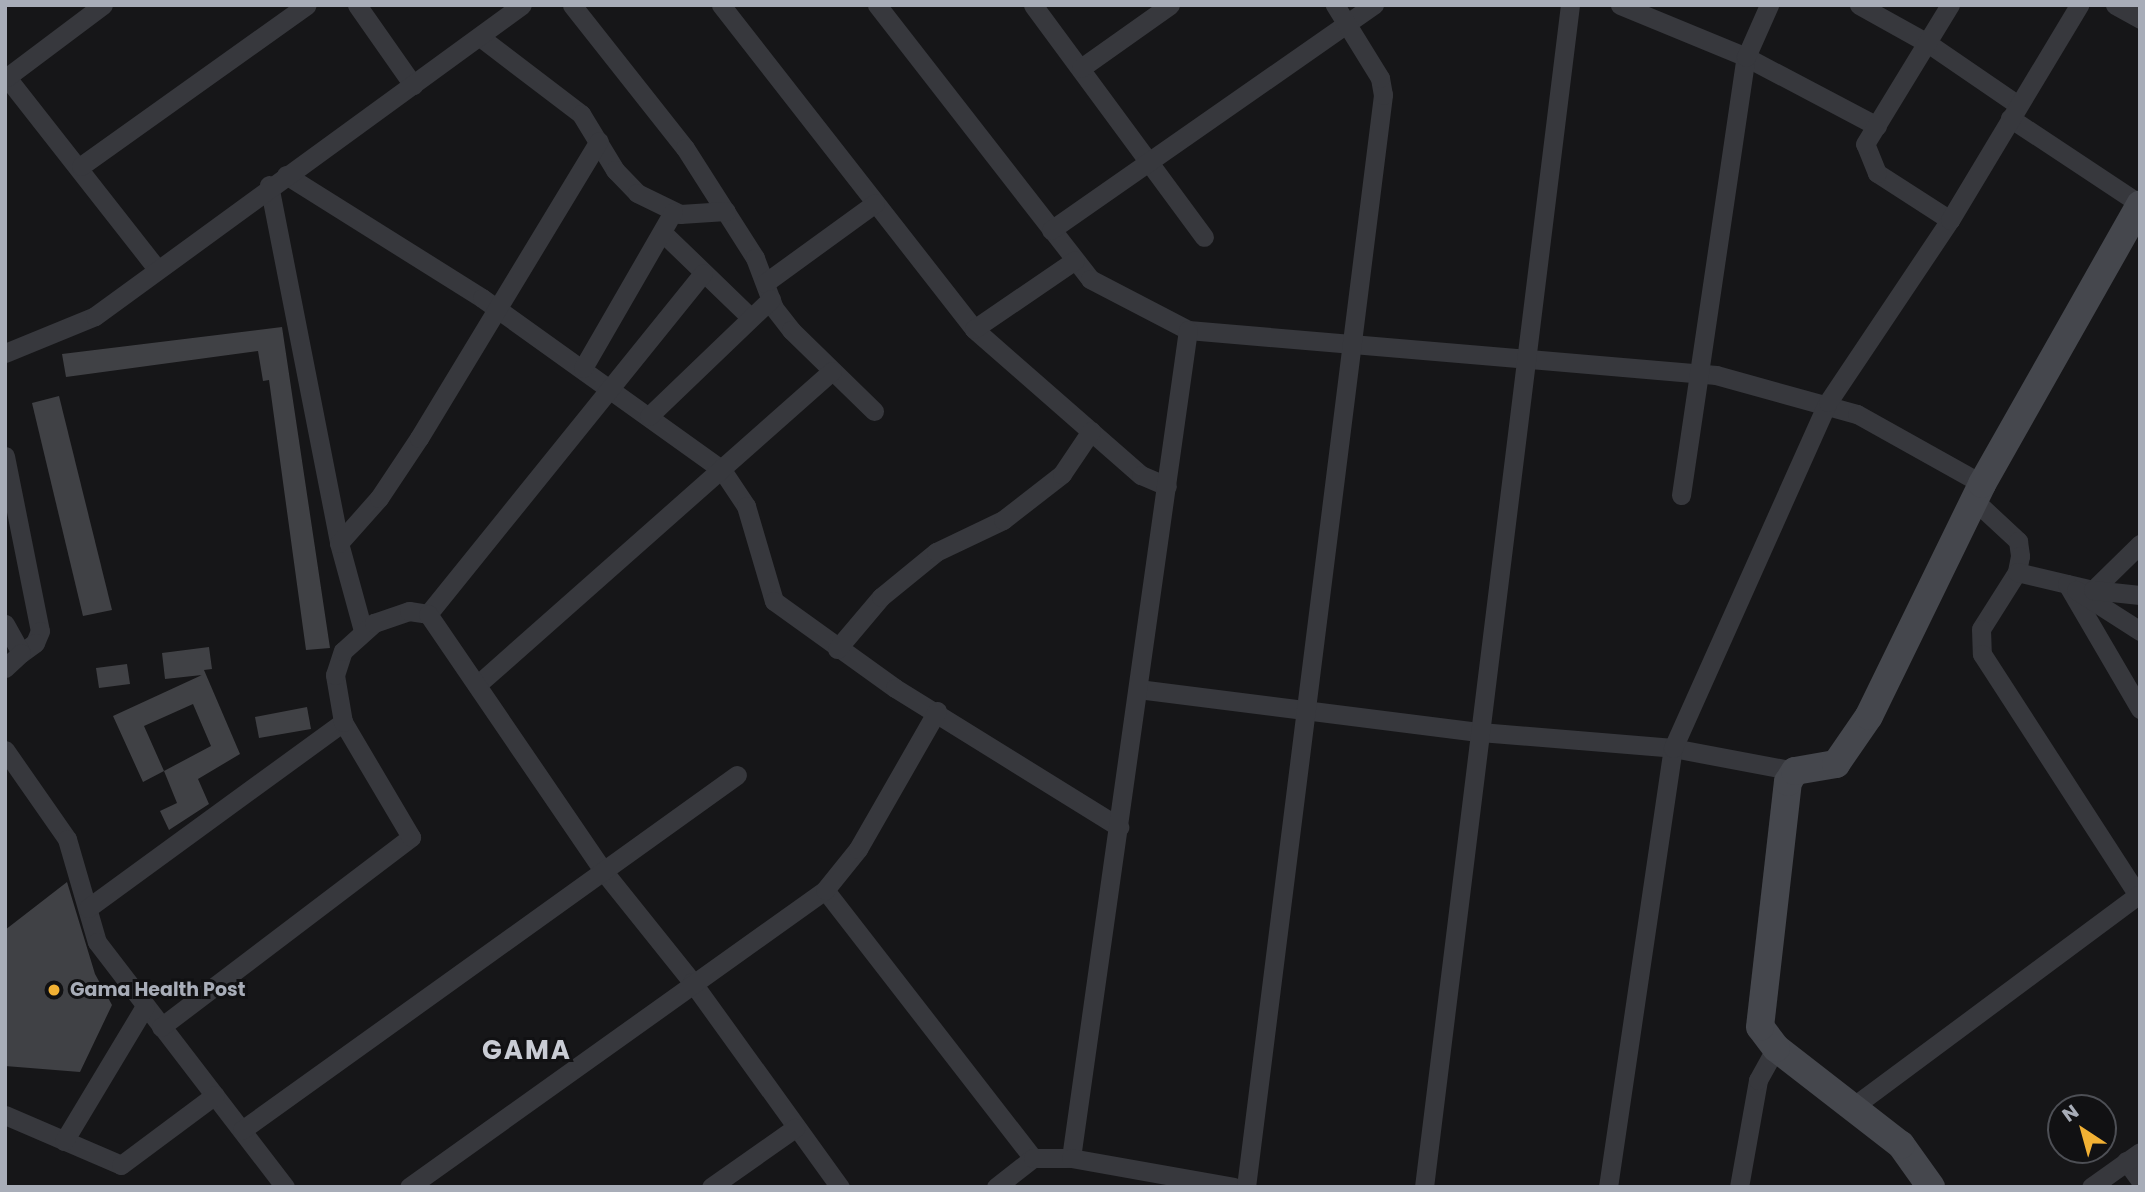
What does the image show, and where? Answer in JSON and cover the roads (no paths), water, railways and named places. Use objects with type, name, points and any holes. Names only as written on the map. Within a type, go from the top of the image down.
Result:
[{"type":"street","points":[[103,5],[6,76],[81,166],[157,269]]},
{"type":"street","points":[[81,166],[307,5]]},
{"type":"street","points":[[357,5],[413,85]]},
{"type":"street","points":[[5,353],[95,316],[277,180],[522,5]]},
{"type":"street","points":[[572,5],[685,148],[726,211],[791,330],[874,411]]},
{"type":"street","points":[[721,5],[974,329],[1141,475],[1167,486]]},
{"type":"street","points":[[877,5],[1090,279],[1115,296],[1188,330],[1701,374],[1828,402],[1979,493],[2018,541],[2017,572],[1981,629],[1982,654],[2139,896],[1854,1106]]},
{"type":"street","points":[[1033,5],[1204,237]]},
{"type":"street","points":[[1081,68],[1170,5]]},
{"type":"street","points":[[1246,1187],[1348,344],[1382,95],[1380,78],[1335,5]]},
{"type":"street","points":[[1051,230],[1150,165],[1374,5]]},
{"type":"street","points":[[1424,1187],[1570,5]]},
{"type":"street","points":[[1620,5],[1745,57],[1877,126]]},
{"type":"street","points":[[1681,495],[1701,374],[1745,57],[1769,5]]},
{"type":"street","points":[[1138,689],[1480,732],[1673,748],[1795,771],[1831,768],[1843,758],[1869,716],[1979,493],[2140,205],[2014,112],[1929,44],[1859,5]]},
{"type":"street","points":[[1950,5],[1929,44],[1865,144],[1877,173],[1950,220]]},
{"type":"street","points":[[1608,1187],[1673,748],[1828,402],[1950,220],[2079,5]]},
{"type":"street","points":[[2115,5],[2140,19]]},
{"type":"street","points":[[480,37],[581,114],[637,193],[673,212],[726,211]]},
{"type":"street","points":[[340,543],[379,498],[599,141]]},
{"type":"street","points":[[277,180],[496,307],[722,470],[746,506],[774,601],[837,649],[1119,827]]},
{"type":"street","points":[[277,180],[340,543],[363,631]]},
{"type":"street","points":[[649,416],[750,317],[768,291],[875,203]]},
{"type":"street","points":[[583,368],[673,212]]},
{"type":"street","points":[[662,232],[750,317]]},
{"type":"street","points":[[974,329],[1075,260]]},
{"type":"street","points":[[428,614],[613,389],[703,273]]},
{"type":"street","points":[[1071,1158],[1188,330]]},
{"type":"street","points":[[477,685],[832,371]]},
{"type":"street","points":[[837,649],[881,597],[936,552],[1003,520],[1062,474],[1091,431]]},
{"type":"street","points":[[5,456],[40,631],[5,668]]},
{"type":"street","points":[[2093,590],[2140,544]]},
{"type":"street","points":[[2017,572],[2093,590],[2140,595]]},
{"type":"street","points":[[2067,584],[2140,631]]},
{"type":"street","points":[[2067,584],[2140,709]]},
{"type":"street","points":[[161,1027],[411,836],[343,722],[335,675],[343,651],[363,631],[399,614],[428,614]]},
{"type":"street","points":[[428,614],[604,872],[692,982],[839,1187]]},
{"type":"street","points":[[5,624],[20,653]]},
{"type":"street","points":[[409,1187],[692,982],[825,890],[858,849],[937,711]]},
{"type":"street","points":[[88,908],[343,722]]},
{"type":"street","points":[[5,750],[58,822],[97,942],[285,1187]]},
{"type":"street","points":[[1795,771],[1788,782],[1759,1021],[1776,1048],[1901,1145],[1931,1187]]},
{"type":"street","points":[[242,1130],[737,775]]},
{"type":"street","points":[[825,890],[1033,1158]]},
{"type":"street","points":[[64,1141],[145,1006]]},
{"type":"street","points":[[1739,1187],[1758,1080],[1776,1048]]},
{"type":"street","points":[[5,1115],[121,1165],[128,1163],[215,1095]]},
{"type":"street","points":[[711,1187],[795,1128]]},
{"type":"street","points":[[2091,1187],[2133,1156],[2140,1181]]},
{"type":"street","points":[[996,1187],[1033,1158],[1071,1158],[1233,1187]]},
{"type":"place","name":"Gama Health Post","points":[[54,990]]},
{"type":"district","name":"GAMA","points":[[527,1051]]}]
